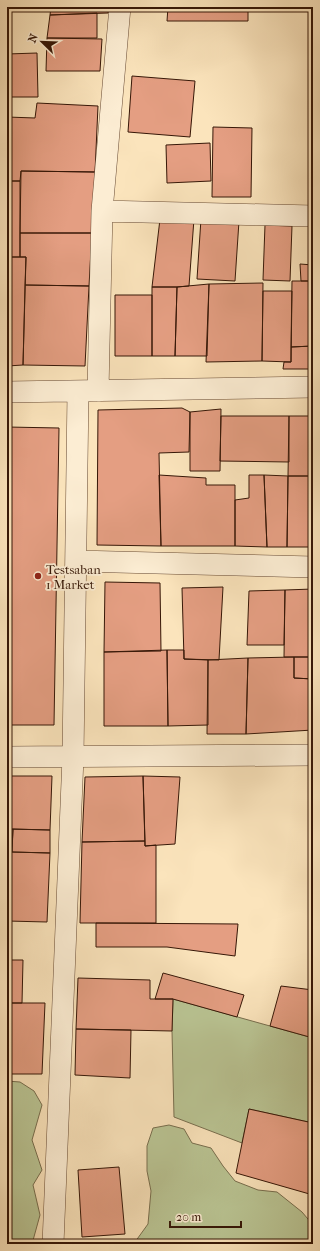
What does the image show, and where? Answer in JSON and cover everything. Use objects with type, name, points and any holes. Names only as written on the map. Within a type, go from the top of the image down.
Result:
[{"type":"street","points":[[53,1244],[73,757],[76,561],[102,211],[120,7]]},
{"type":"street","points":[[102,211],[313,216]]},
{"type":"street","points":[[7,392],[88,392],[313,387]]},
{"type":"street","points":[[76,561],[313,567]]},
{"type":"street","points":[[7,757],[313,755]]},
{"type":"green space","points":[[173,999],[313,1038],[313,1123],[249,1109],[242,1143],[174,1117],[172,1031]]},
{"type":"green space","points":[[7,1081],[20,1082],[34,1091],[42,1105],[32,1140],[42,1170],[33,1185],[40,1215],[32,1244],[7,1244]]},
{"type":"green space","points":[[169,1125],[184,1129],[192,1143],[211,1148],[235,1181],[258,1190],[277,1192],[302,1212],[313,1225],[313,1244],[82,1244],[135,1242],[148,1224],[151,1191],[147,1171],[147,1146],[153,1128]]},
{"type":"building","points":[[51,7],[109,7],[108,13],[50,15]]},
{"type":"building","points":[[168,7],[248,7],[248,21],[167,21]]},
{"type":"building","points":[[97,13],[97,38],[47,38],[50,15]]},
{"type":"building","points":[[47,38],[102,39],[100,71],[46,71]]},
{"type":"building","points":[[37,53],[38,97],[7,97],[7,54]]},
{"type":"building","points":[[132,76],[195,81],[190,137],[128,132]]},
{"type":"building","points":[[37,103],[98,106],[95,172],[21,171],[20,181],[7,181],[7,117],[35,118]]},
{"type":"building","points":[[213,127],[252,128],[251,197],[212,197]]},
{"type":"building","points":[[210,143],[211,181],[167,183],[166,145]]},
{"type":"building","points":[[21,171],[95,172],[92,233],[20,233]]},
{"type":"building","points":[[7,181],[20,181],[20,257],[7,257]]},
{"type":"building","points":[[160,219],[194,219],[189,286],[152,287]]},
{"type":"building","points":[[201,219],[239,221],[235,281],[197,279]]},
{"type":"building","points":[[265,225],[292,226],[290,281],[263,280]]},
{"type":"building","points":[[20,233],[92,233],[89,286],[25,285],[26,257],[20,257]]},
{"type":"building","points":[[7,257],[26,257],[23,365],[7,366]]},
{"type":"building","points":[[300,264],[313,265],[313,281],[301,281]]},
{"type":"building","points":[[292,281],[313,281],[313,346],[291,347]]},
{"type":"building","points":[[263,283],[262,361],[206,362],[209,284]]},
{"type":"building","points":[[209,284],[207,356],[175,356],[177,287]]},
{"type":"building","points":[[25,285],[89,286],[85,366],[23,365]]},
{"type":"building","points":[[152,287],[177,287],[175,356],[152,356]]},
{"type":"building","points":[[263,291],[292,291],[291,362],[262,361]]},
{"type":"building","points":[[115,295],[152,295],[152,356],[115,356]]},
{"type":"building","points":[[313,346],[313,369],[283,369],[284,362],[291,362],[291,347]]},
{"type":"building","points":[[182,408],[190,412],[189,452],[159,453],[161,546],[97,545],[98,410]]},
{"type":"building","points":[[221,409],[220,471],[190,471],[190,412]]},
{"type":"building","points":[[221,416],[289,416],[289,462],[220,461]]},
{"type":"building","points":[[289,416],[313,416],[313,476],[288,476]]},
{"type":"building","name":"Testsaban 1 Market","points":[[7,427],[59,428],[54,725],[7,725]]},
{"type":"building","points":[[159,475],[206,478],[206,485],[235,485],[235,546],[161,546]]},
{"type":"building","points":[[249,475],[264,475],[267,547],[235,546],[235,500],[249,498]]},
{"type":"building","points":[[264,475],[288,476],[287,547],[267,547]]},
{"type":"building","points":[[288,476],[313,476],[313,547],[287,547]]},
{"type":"building","points":[[105,582],[160,583],[161,651],[104,652]]},
{"type":"building","points":[[223,587],[219,660],[184,659],[182,588]]},
{"type":"building","points":[[313,589],[313,657],[284,657],[285,590]]},
{"type":"building","points":[[285,590],[284,645],[247,645],[249,591]]},
{"type":"building","points":[[167,650],[184,650],[184,659],[208,660],[208,725],[168,726]]},
{"type":"building","points":[[167,650],[168,726],[104,726],[104,652]]},
{"type":"building","points":[[294,657],[313,657],[313,679],[294,678]]},
{"type":"building","points":[[294,657],[294,678],[313,679],[313,730],[246,734],[248,658]]},
{"type":"building","points":[[248,658],[246,734],[207,734],[208,660]]},
{"type":"building","points":[[7,776],[52,776],[50,830],[7,829]]},
{"type":"building","points":[[143,776],[145,841],[82,842],[85,777]]},
{"type":"building","points":[[143,776],[180,777],[175,844],[145,846]]},
{"type":"building","points":[[7,829],[13,829],[12,848],[7,849]]},
{"type":"building","points":[[13,829],[50,830],[50,853],[12,852]]},
{"type":"building","points":[[145,841],[145,846],[156,845],[156,923],[80,923],[82,842]]},
{"type":"building","points":[[12,848],[12,852],[50,853],[47,922],[7,921],[7,849]]},
{"type":"building","points":[[96,923],[238,924],[235,956],[167,947],[96,947]]},
{"type":"building","points":[[7,960],[23,960],[22,1003],[7,1003]]},
{"type":"building","points":[[163,973],[244,995],[237,1017],[173,999],[155,999]]},
{"type":"building","points":[[78,978],[150,980],[150,999],[173,999],[172,1031],[76,1029]]},
{"type":"building","points":[[281,986],[313,990],[313,1038],[270,1026]]},
{"type":"building","points":[[7,1003],[45,1003],[42,1074],[7,1074]]},
{"type":"building","points":[[76,1029],[131,1030],[130,1078],[75,1075]]},
{"type":"building","points":[[249,1109],[313,1123],[313,1195],[236,1173]]},
{"type":"building","points":[[119,1167],[125,1234],[82,1237],[78,1170]]},
{"type":"place","name":"Testsaban 1 Market","points":[[38,576]]}]
